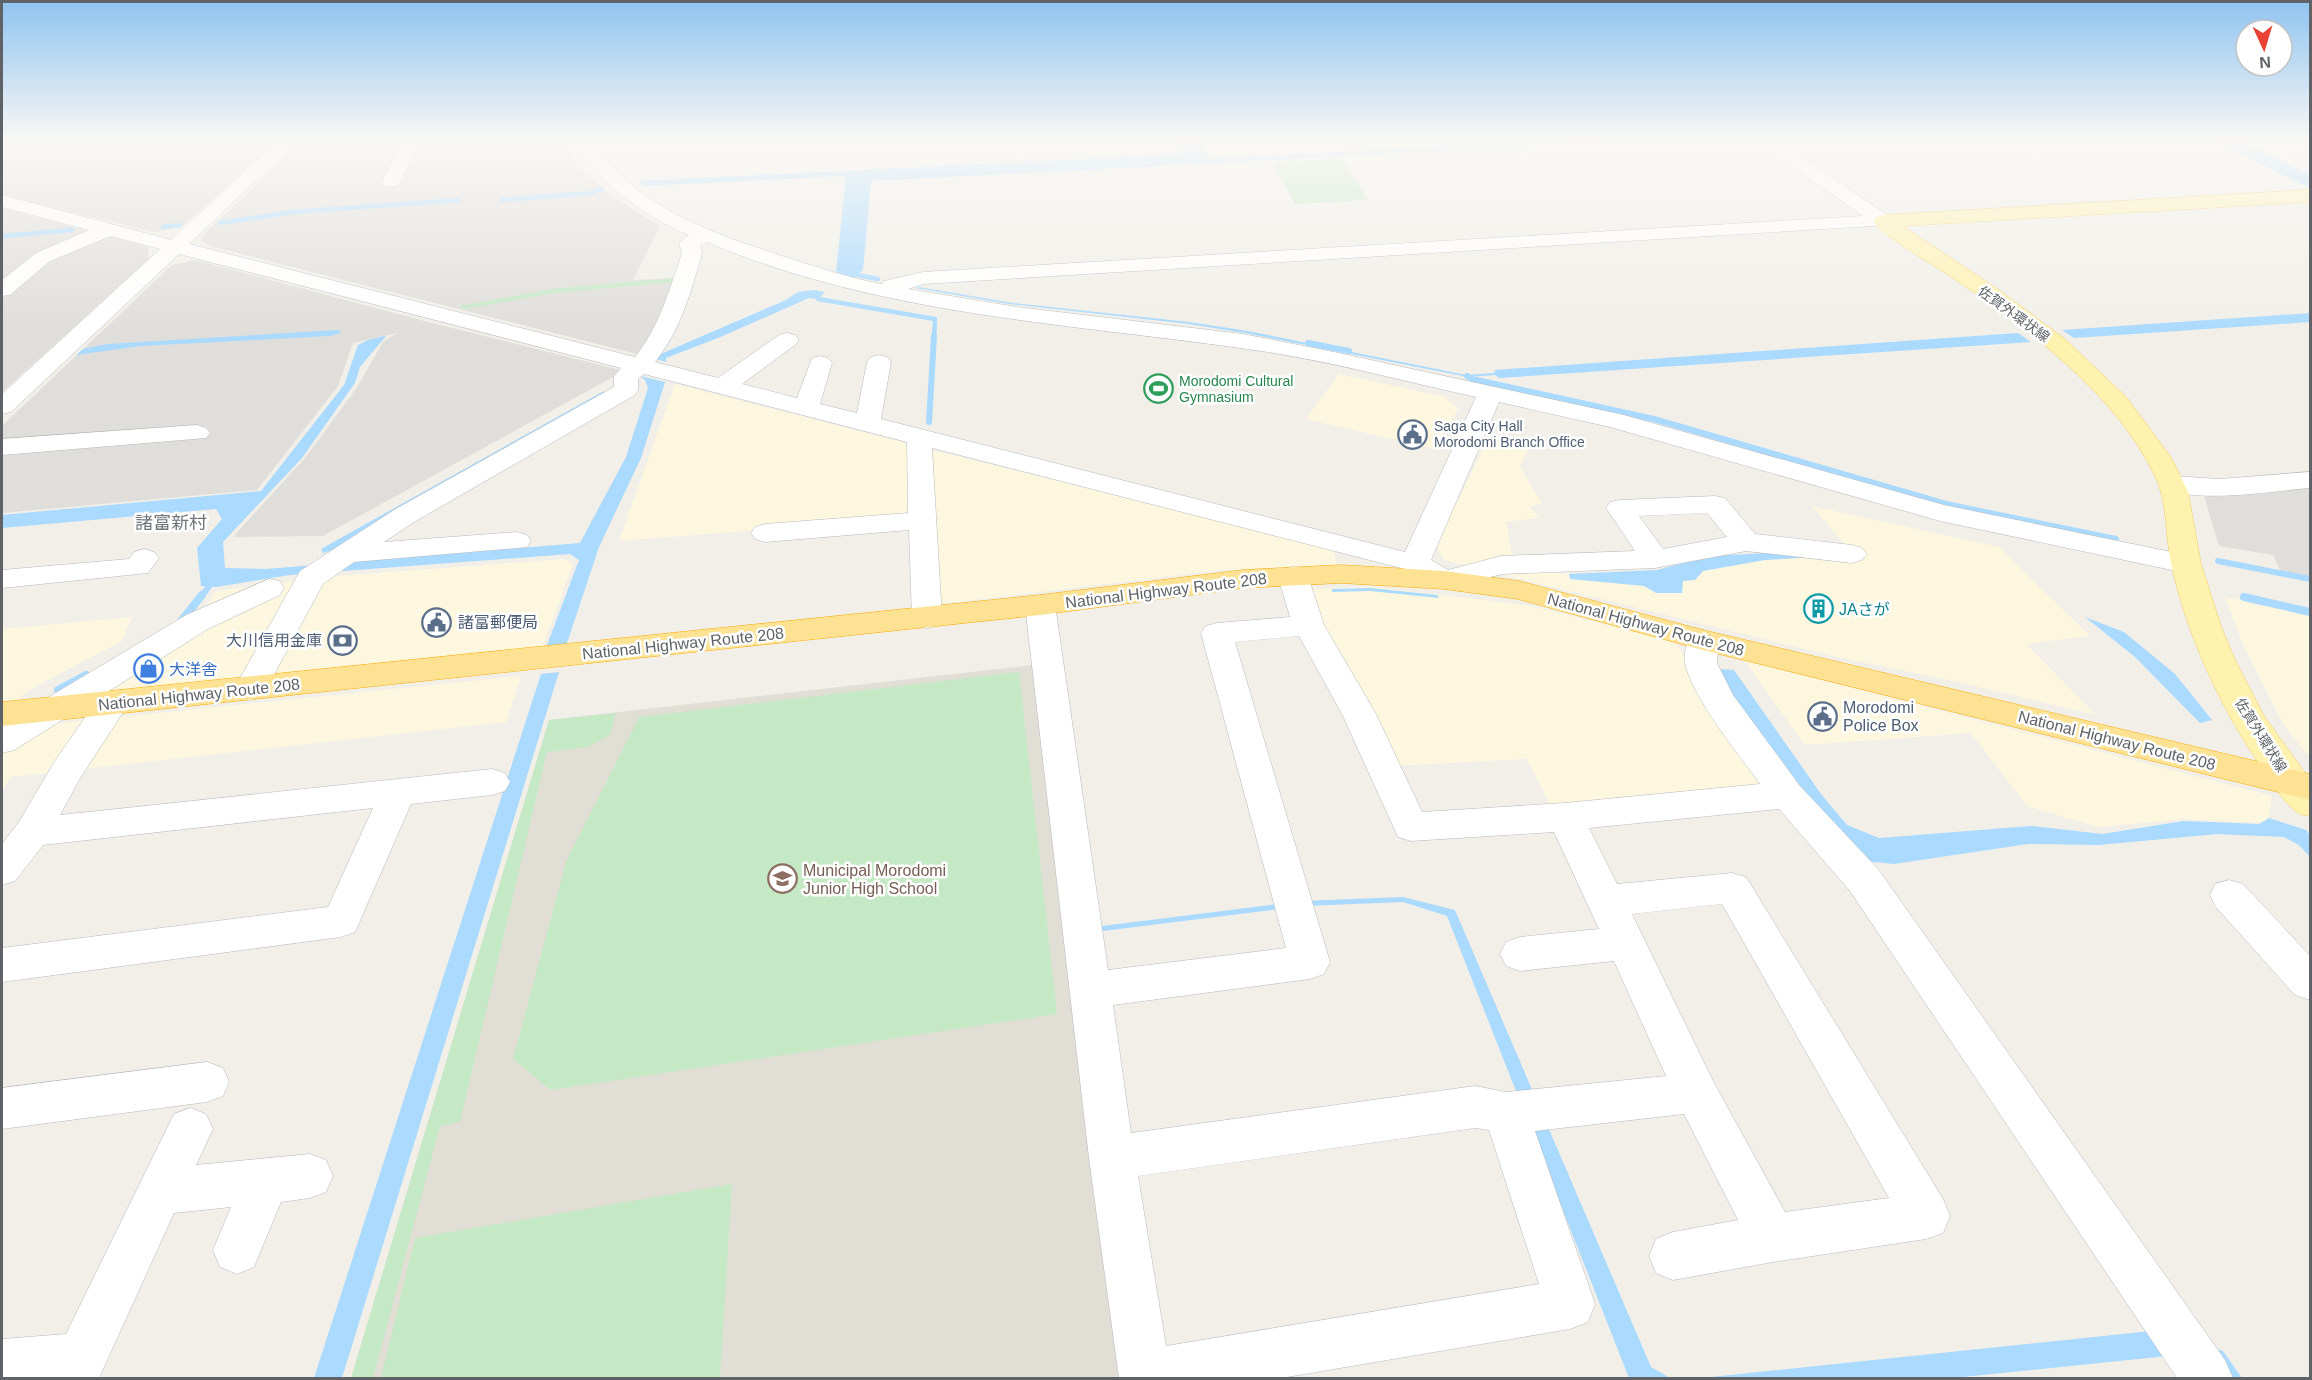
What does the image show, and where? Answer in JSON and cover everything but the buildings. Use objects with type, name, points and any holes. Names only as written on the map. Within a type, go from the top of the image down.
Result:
[{"type":"highway","name":"National Highway Route 208","points":[[2,714],[927,618],[1243,579],[1341,574],[1444,580],[1519,591],[1703,640],[2304,791]]},
{"type":"main road","points":[[1883,222],[2188,203]]},
{"type":"main road","name":"佐賀外環状線","points":[[1883,222],[2052,341],[2098,381],[2126,411],[2172,484],[2186,564],[2207,634],[2244,713],[2304,791]]},
{"type":"street","points":[[11,203],[1415,563],[1444,580],[1501,565],[1655,559],[1746,542],[1852,554]]},
{"type":"street","points":[[2,407],[221,203]]},
{"type":"street","points":[[647,203],[705,235],[775,261],[878,290],[1017,315],[1243,341],[1668,433],[1867,494],[1940,513],[2186,564]]},
{"type":"street","points":[[1856,203],[1883,222]]},
{"type":"street","points":[[878,290],[923,278],[1883,222]]},
{"type":"street","points":[[2,290],[43,257],[108,230]]},
{"type":"street","points":[[250,689],[311,578],[404,516],[626,390],[626,376],[640,366],[656,346],[673,314],[692,253],[689,243],[705,235]]},
{"type":"street","points":[[722,387],[788,340]]},
{"type":"street","points":[[861,422],[870,416],[879,362]]},
{"type":"street","points":[[802,407],[810,400],[820,363]]},
{"type":"street","points":[[1415,563],[1490,394]]},
{"type":"street","points":[[2,447],[197,433]]},
{"type":"street","points":[[922,437],[919,445],[921,520],[927,618]]},
{"type":"street","points":[[2172,484],[2220,487],[2310,480]]},
{"type":"street","points":[[1655,559],[1620,508],[1715,504],[1746,542]]},
{"type":"street","points":[[765,533],[921,520]]},
{"type":"street","points":[[343,556],[517,542]]},
{"type":"street","points":[[2,579],[138,567],[144,558]]},
{"type":"street","points":[[1293,576],[1308,625],[1359,714],[1411,827],[1565,817],[1787,795]]},
{"type":"street","points":[[2,741],[197,622],[269,588]]},
{"type":"street","points":[[1040,605],[1112,1158],[1144,1377],[1570,1304],[1529,1110]]},
{"type":"street","points":[[1090,990],[1310,962],[1217,633],[1308,625]]},
{"type":"street","points":[[1703,640],[1701,663],[1718,699],[1787,795],[1864,880],[2194,1359]]},
{"type":"street","points":[[2,870],[32,832],[65,773],[112,703]]},
{"type":"street","points":[[32,832],[492,782]]},
{"type":"street","points":[[2,965],[341,921],[398,792]]},
{"type":"street","points":[[1565,817],[1696,1093],[1773,1238]]},
{"type":"street","points":[[1606,901],[1732,888],[1926,1216],[1773,1238],[1673,1256]]},
{"type":"street","points":[[2229,896],[2310,983]]},
{"type":"street","points":[[1520,954],[1626,943]]},
{"type":"street","points":[[6,1115],[207,1082]]},
{"type":"street","points":[[1112,1158],[1475,1107],[1529,1110],[1696,1093]]},
{"type":"street","points":[[2,1365],[77,1368],[190,1129]]},
{"type":"street","points":[[160,1192],[288,1179],[237,1250]]},
{"type":"shaded area","points":[[36,203],[208,203],[182,227],[153,232]]},
{"type":"shaded area","points":[[237,203],[624,203],[660,226],[633,280],[676,278],[660,328],[637,354],[210,246],[201,240],[205,233]]},
{"type":"shaded area","points":[[2,208],[148,247],[149,259],[2,392]]},
{"type":"shaded area","points":[[196,260],[624,371],[323,536],[233,537],[305,458],[356,389],[383,342],[397,333],[353,343],[338,386],[257,490],[2,513],[2,426],[172,265]]},
{"type":"shaded area","points":[[1339,374],[1445,397],[1458,409],[1435,449],[1306,419]]},
{"type":"shaded area","points":[[675,384],[913,445],[912,518],[619,541]]},
{"type":"shaded area","points":[[1490,436],[1529,446],[1520,467],[1542,503],[1530,507],[1539,518],[1506,522],[1515,568],[1666,585],[1728,558],[1855,557],[1812,506],[1999,547],[2090,636],[2026,644],[2096,715],[1953,681],[1833,656],[1444,560],[1436,544]]},
{"type":"shaded area","points":[[924,448],[1333,549],[1337,565],[1222,570],[930,605]]},
{"type":"shaded area","points":[[2310,486],[2310,576],[2280,571],[2273,555],[2219,546],[2204,496]]},
{"type":"shaded area","points":[[565,559],[573,564],[541,651],[63,698],[199,618],[216,591],[323,577]]},
{"type":"shaded area","points":[[1373,587],[1527,605],[1675,642],[1767,783],[1552,808],[1527,759],[1391,766],[1305,589]]},
{"type":"shaded area","points":[[2225,597],[2310,613],[2310,755],[2305,752],[2282,722],[2244,647]]},
{"type":"shaded area","points":[[132,617],[122,641],[29,690],[17,701],[2,703],[2,629]]},
{"type":"shaded area","points":[[1744,660],[2272,796],[2268,823],[2184,819],[2098,827],[2027,806],[1971,733],[1805,745]]},
{"type":"shaded area","name":"Municipal Morodomi Junior High School","points":[[1033,665],[1132,1378],[351,1378],[549,720]]},
{"type":"shaded area","points":[[521,676],[506,722],[11,777],[2,791],[2,738],[21,727]]},
{"type":"green space","points":[[676,278],[675,282],[554,293],[464,309],[459,306],[560,288]]},
{"type":"green space","points":[[1019,672],[1057,1014],[551,1090],[513,1059],[566,862],[639,717]]},
{"type":"green space","points":[[616,713],[610,735],[588,747],[547,752],[460,1122],[440,1126],[373,1378],[351,1378],[549,720]]},
{"type":"green space","points":[[732,1184],[720,1378],[381,1378],[415,1238]]},
{"type":"water","points":[[843,203],[869,203],[863,270],[854,278],[836,272]]},
{"type":"water","points":[[915,288],[1013,303],[1189,322],[1248,331],[1466,375],[1494,373],[1495,370],[2018,333],[2031,342],[1499,378],[1495,375],[1468,377],[1245,333],[1189,324],[1009,304]]},
{"type":"water","points":[[814,290],[825,292],[818,299],[809,298],[666,358],[666,362],[656,359],[656,356],[786,300],[798,292]]},
{"type":"water","points":[[2310,313],[2310,322],[2074,338],[2062,330]]},
{"type":"water","points":[[338,330],[341,333],[330,336],[141,346],[76,355],[83,349],[107,344]]},
{"type":"water","points":[[386,336],[360,367],[355,383],[302,458],[223,542],[225,568],[266,569],[580,543],[626,457],[648,388],[645,380],[640,376],[665,382],[641,458],[599,547],[566,646],[546,648],[579,560],[570,554],[290,575],[216,587],[201,586],[197,548],[222,519],[216,509],[2,528],[2,515],[261,491],[344,385],[358,345]]},
{"type":"water","points":[[615,390],[343,548],[323,553],[321,549],[602,392]]},
{"type":"water","points":[[1768,553],[1817,557],[1765,560],[1703,571],[1695,580],[1683,581],[1682,593],[1656,593],[1644,586],[1570,579],[1569,574],[1657,570],[1710,556]]},
{"type":"water","points":[[1371,588],[1437,595],[1439,598],[1370,591],[1332,592],[1332,589]]},
{"type":"water","points":[[2085,617],[2124,632],[2175,674],[2212,720],[2200,723],[2135,657]]},
{"type":"water","points":[[1718,669],[1734,670],[1821,794],[1847,825],[1879,838],[2031,826],[2102,834],[2184,821],[2259,824],[2269,818],[2306,830],[2310,835],[2310,857],[2299,845],[2284,837],[2217,834],[2099,845],[2028,844],[1894,864],[1863,861],[1800,793],[1732,694]]},
{"type":"water","points":[[559,672],[342,1378],[314,1378],[541,674]]},
{"type":"water","points":[[1403,897],[1455,910],[1651,1367],[1670,1378],[1629,1378],[1447,916],[1403,902],[1304,906],[1095,932],[1094,927],[1303,901]]},
{"type":"water","points":[[2151,1331],[2223,1351],[2242,1378],[2228,1378],[2217,1363],[2167,1356],[1953,1378],[1701,1378]]},
{"type":"waterway","points":[[220,223],[294,212],[412,203]]},
{"type":"waterway","points":[[163,227],[180,225]]},
{"type":"waterway","points":[[2,236],[72,230]]},
{"type":"waterway","points":[[849,269],[857,275],[878,279]]},
{"type":"waterway","points":[[818,299],[935,319],[934,338]]},
{"type":"waterway","points":[[929,422],[934,336]]},
{"type":"waterway","points":[[1308,343],[1349,351]]},
{"type":"waterway","points":[[1467,376],[1472,379],[1654,419],[1946,504],[2116,539]]},
{"type":"waterway","points":[[2218,561],[2310,579]]},
{"type":"waterway","points":[[201,597],[210,585]]},
{"type":"waterway","points":[[182,620],[202,595]]},
{"type":"waterway","points":[[2244,597],[2310,612]]},
{"type":"waterway","points":[[58,690],[86,675]]},
{"type":"place","name":"Morodomi Cultural Gymnasium","points":[[1158,389]]},
{"type":"place","name":"Saga City Hall Morodomi Branch Office","points":[[1413,434]]},
{"type":"place","name":"JAさが","points":[[1818,609]]},
{"type":"place","name":"諸富郵便局","points":[[437,622]]},
{"type":"place","name":"大川信用金庫","points":[[343,640]]},
{"type":"place","name":"大洋舎","points":[[148,669]]},
{"type":"place","name":"Morodomi Police Box","points":[[1822,716]]},
{"type":"place","name":"Municipal Morodomi Junior High School","points":[[782,879]]},
{"type":"district","name":"諸富新村","points":[[171,523]]}]
